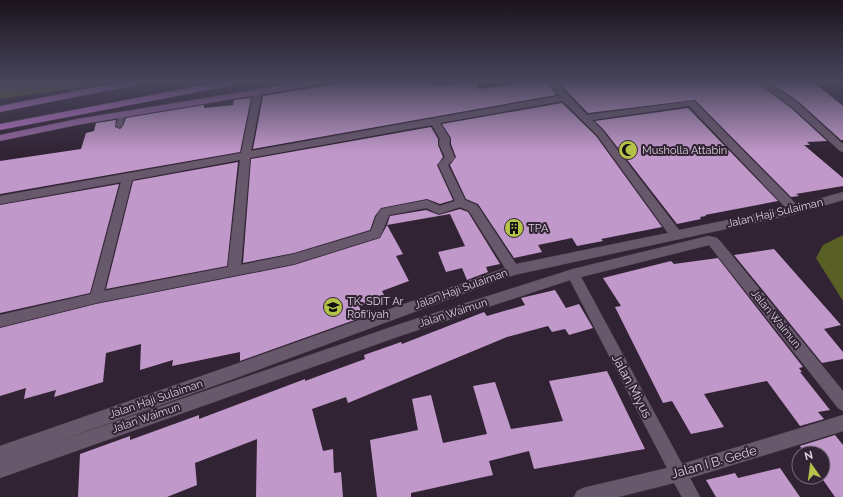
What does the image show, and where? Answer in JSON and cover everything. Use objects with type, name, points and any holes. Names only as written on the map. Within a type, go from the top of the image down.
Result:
[{"type":"highway","points":[[0,108],[15,105]]},
{"type":"highway","points":[[0,127],[113,105]]},
{"type":"main road","points":[[0,138],[178,105]]},
{"type":"street","points":[[234,270],[244,157],[255,105]]},
{"type":"street","points":[[0,200],[128,176],[244,157],[414,124],[436,122],[526,105]]},
{"type":"street","points":[[573,105],[600,133],[676,235]]},
{"type":"street","points":[[587,118],[676,105]]},
{"type":"street","points":[[693,105],[795,210]]},
{"type":"street","points":[[795,105],[843,149]]},
{"type":"street","points":[[436,122],[445,139],[444,144],[450,158],[443,164],[461,203]]},
{"type":"street","points":[[96,298],[128,176]]},
{"type":"street","name":"Jalan Haji Sulaiman","points":[[0,454],[236,371],[513,270],[795,210],[843,196]]},
{"type":"street","points":[[0,321],[96,298],[294,259],[376,234],[379,228],[378,222],[385,212],[427,204],[439,210],[461,203],[473,208],[513,270]]},
{"type":"street","name":"Jalan Waimun","points":[[0,470],[392,333],[573,274],[706,240],[713,241],[843,403]]},
{"type":"street","name":"Jalan Miyus","points":[[573,274],[692,497]]},
{"type":"street","name":"Jalan I B. Gede","points":[[583,497],[679,473],[843,423]]},
{"type":"lane","points":[[119,126],[122,115]]},
{"type":"shaded area","points":[[843,235],[843,301],[816,258],[823,245]]},
{"type":"building","points":[[203,105],[204,108],[250,105],[240,152],[0,194],[0,161],[81,149],[86,133],[94,131],[96,123],[116,120],[115,127],[120,129],[126,118]]},
{"type":"building","points":[[261,105],[499,105],[253,149]]},
{"type":"building","points":[[549,105],[564,105],[596,136],[662,227],[601,239],[603,241],[577,246],[572,238],[538,245],[542,252],[514,258],[478,204],[466,199],[450,165],[456,157],[451,144],[451,138],[442,124]]},
{"type":"building","points":[[580,105],[652,105],[588,113]]},
{"type":"building","points":[[700,105],[787,105],[827,141],[807,142],[810,145],[804,145],[843,178],[843,186],[796,194],[799,196],[791,197]]},
{"type":"building","points":[[803,105],[843,106],[843,140],[841,140]]},
{"type":"building","points":[[688,108],[778,201],[705,215],[706,216],[700,217],[701,219],[677,224],[604,130],[595,121]]},
{"type":"building","points":[[431,127],[438,139],[438,145],[443,157],[437,165],[453,200],[440,204],[427,199],[381,208],[375,216],[370,230],[294,253],[243,263],[251,159]]},
{"type":"building","points":[[238,162],[227,266],[106,289],[133,181]]},
{"type":"building","points":[[119,184],[90,293],[0,313],[0,205]]},
{"type":"building","points":[[460,209],[468,212],[500,264],[486,267],[488,272],[467,280],[462,268],[446,272],[438,252],[465,246],[450,214],[387,225],[390,216],[426,210],[439,215]]},
{"type":"building","points":[[387,225],[403,254],[396,256],[409,281],[382,291],[385,297],[359,306],[363,317],[240,361],[240,352],[172,366],[173,360],[140,370],[141,344],[106,353],[103,382],[54,397],[56,390],[24,399],[26,388],[0,396],[0,328],[96,304],[294,265],[380,238]]},
{"type":"building","points":[[774,249],[841,325],[824,329],[843,352],[843,359],[822,363],[734,255]]},
{"type":"building","points":[[718,258],[803,367],[799,368],[802,372],[800,372],[830,410],[818,412],[824,419],[800,426],[767,381],[704,394],[724,427],[691,434],[672,401],[663,403],[615,307],[621,306],[603,278],[671,261],[674,264]]},
{"type":"building","points":[[555,290],[566,308],[579,304],[593,328],[569,335],[565,329],[552,332],[548,326],[507,337],[348,403],[346,397],[312,409],[323,451],[333,449],[334,473],[341,472],[343,497],[256,497],[257,439],[195,463],[197,485],[167,497],[78,497],[80,454],[130,436],[130,440],[199,415],[199,419],[305,379],[305,381],[365,359],[364,355],[401,342],[402,344],[484,312],[487,316],[525,305],[521,298]]},
{"type":"building","points":[[607,371],[645,449],[534,469],[529,451],[489,461],[493,475],[411,493],[411,497],[377,497],[370,440],[418,430],[412,399],[431,395],[443,443],[487,434],[473,386],[495,382],[511,429],[563,421],[549,381]]},
{"type":"building","points":[[835,435],[843,445],[843,497],[835,497],[827,485],[831,485],[831,445],[803,445]]},
{"type":"building","points":[[780,468],[800,497],[716,497],[706,480],[735,473],[738,478]]},
{"type":"place","name":"Musholla Attabin","points":[[628,150]]},
{"type":"place","name":"TPA","points":[[514,228]]},
{"type":"place","name":"TK, SDIT Ar Rofi'iyah","points":[[333,307]]}]
